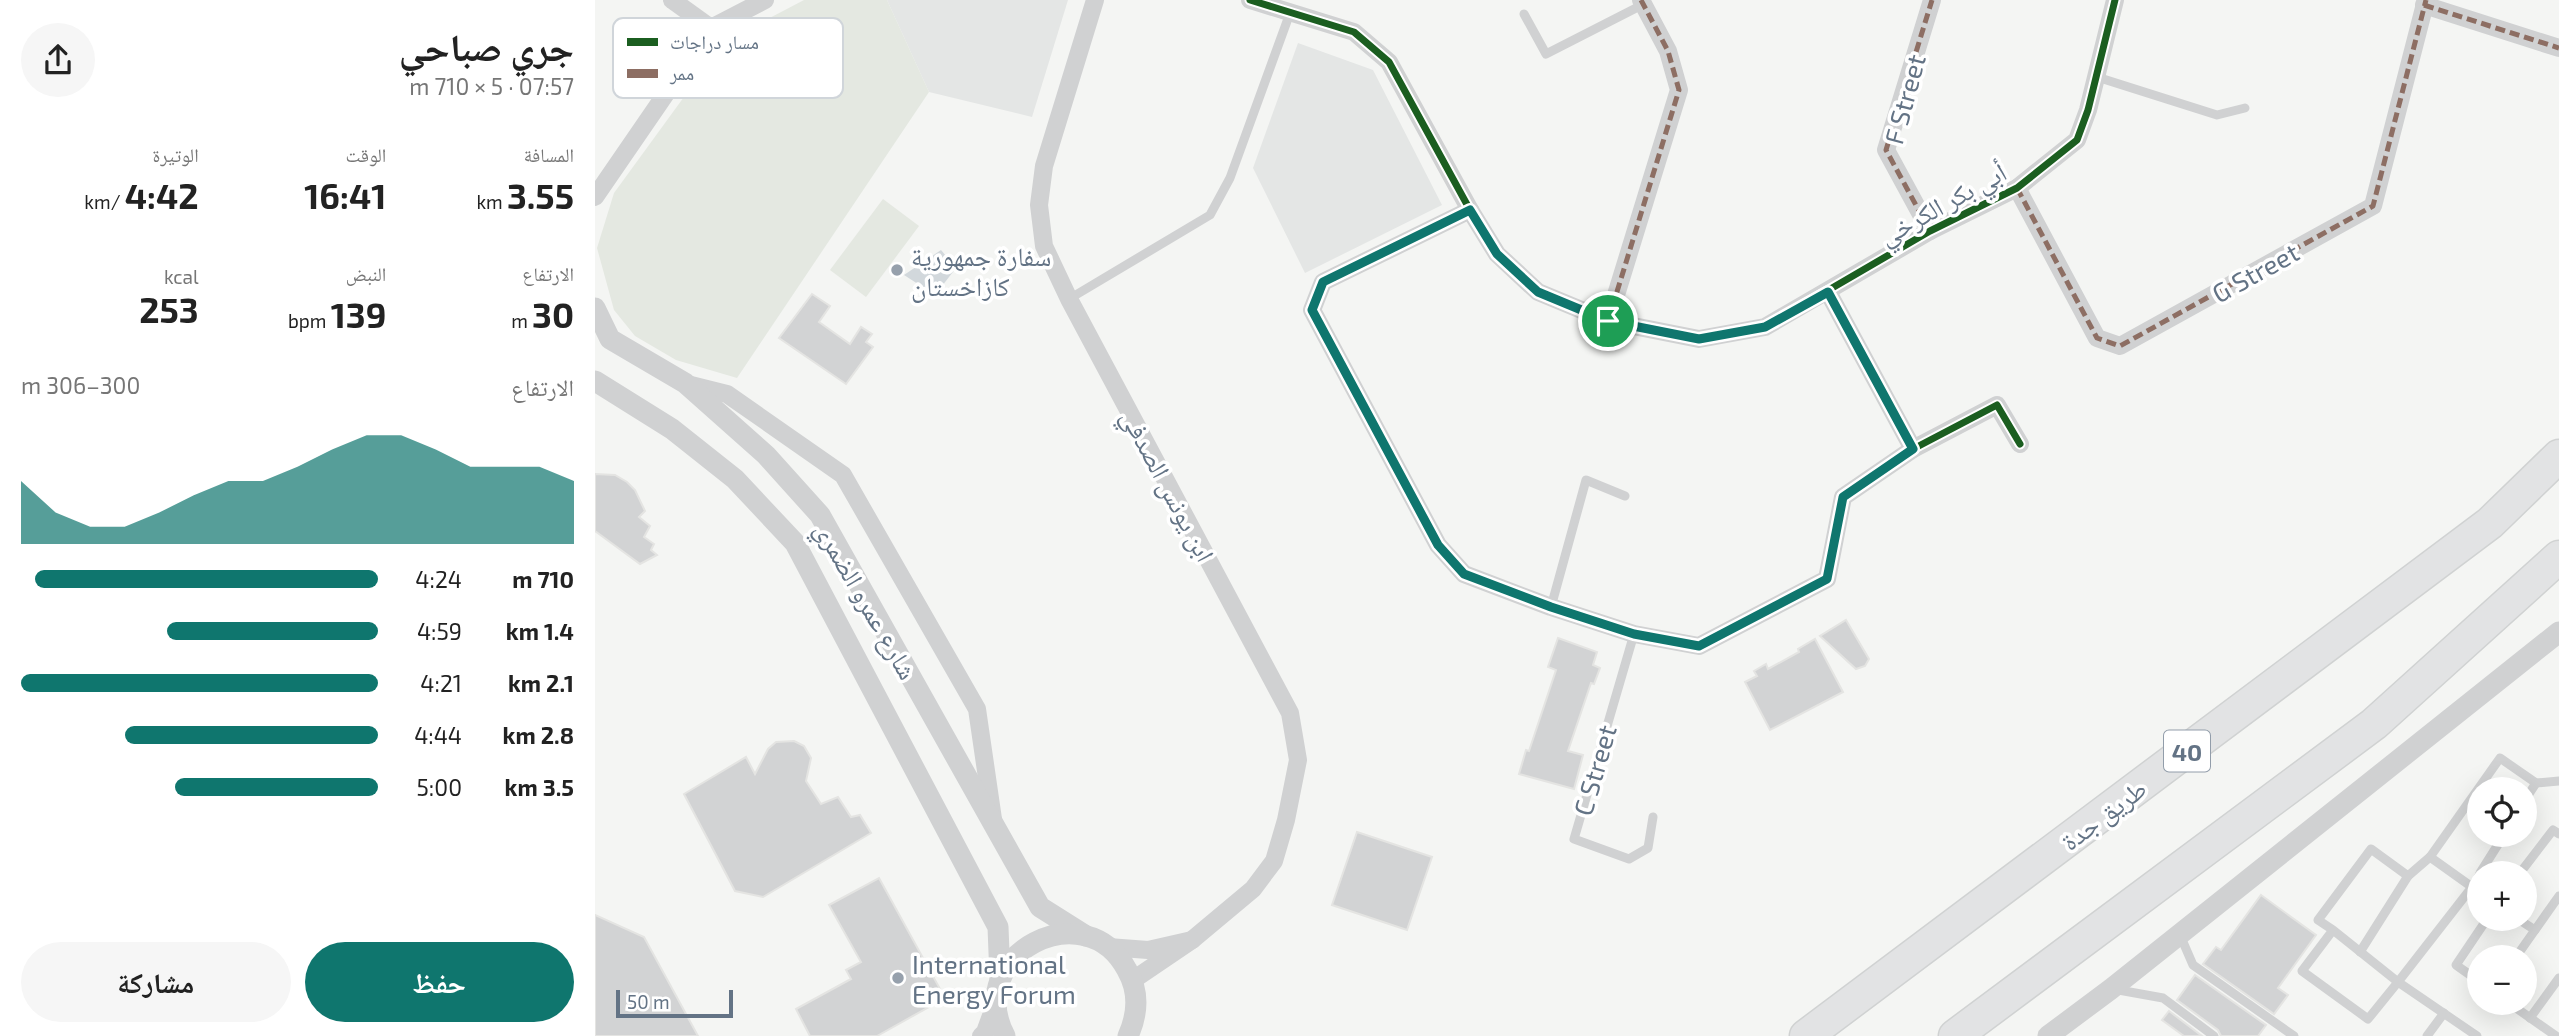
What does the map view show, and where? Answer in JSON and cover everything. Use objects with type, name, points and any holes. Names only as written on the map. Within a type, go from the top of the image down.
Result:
[{"type":"highway","points":[[2490,523],[2559,445]]},
{"type":"highway","name":"طريق جدة","points":[[1806,1036],[2490,523],[2559,456]]},
{"type":"highway","points":[[1955,1036],[2374,724],[2559,557]]},
{"type":"street","points":[[673,0],[697,18]]},
{"type":"street","points":[[730,18],[765,0]]},
{"type":"street","name":"ابن يونس الصدفي","points":[[1095,0],[1044,166],[1039,205],[1044,246],[1069,299],[1290,713],[1298,760],[1286,820],[1274,861],[1253,889],[1192,940],[1133,980]]},
{"type":"street","name":"أبي بكر الكرخي","points":[[1250,0],[1292,6],[1354,32],[1389,62],[1497,254],[1538,292],[1608,321],[1699,339],[1765,327],[1930,231],[2017,188],[2077,140],[2097,77],[2115,0]]},
{"type":"street","name":"F Street","points":[[1930,231],[1885,150],[1932,0]]},
{"type":"street","points":[[1608,321],[1679,90],[1668,51],[1641,3]]},
{"type":"street","points":[[2425,3],[2559,48]]},
{"type":"street","name":"G Street","points":[[2017,188],[2097,338],[2120,346],[2373,206],[2425,3]]},
{"type":"street","points":[[595,197],[663,98]]},
{"type":"street","points":[[1470,210],[1323,282],[1312,310],[1438,545],[1464,574],[1551,607],[1634,634],[1699,646],[1827,579],[1843,497],[1913,449],[1997,405],[2020,444]]},
{"type":"street","points":[[1828,292],[1913,449]]},
{"type":"street","name":"شارع عمرو الضمري","points":[[595,308],[610,339],[685,383],[766,455],[820,515],[1040,907],[1108,947]]},
{"type":"street","name":"شارع عمرو الضمري","points":[[595,381],[672,429],[735,479],[795,543],[998,926],[1000,978],[996,1002]]},
{"type":"street","points":[[685,383],[727,394],[843,475],[977,709],[994,822]]},
{"type":"street","points":[[2048,1036],[2112,989],[2559,632]]},
{"type":"street","points":[[1000,978],[1011,960],[1035,941],[1066,933],[1086,936]]},
{"type":"street","points":[[1108,947],[1148,950],[1192,940]]},
{"type":"street","points":[[1108,947],[1123,962],[1133,980],[1137,1002],[1134,1024],[1128,1036]]},
{"type":"street","points":[[981,1036],[996,1002]]},
{"type":"street","points":[[996,1002],[999,1025],[1005,1036]]},
{"type":"lane","points":[[1524,14],[1546,54],[1641,3]]},
{"type":"lane","points":[[1069,299],[1210,215],[1230,178],[1292,6]]},
{"type":"lane","points":[[2097,77],[2217,115],[2245,108]]},
{"type":"lane","points":[[1551,607],[1586,480],[1625,496]]},
{"type":"lane","name":"C Street","points":[[1634,634],[1574,839],[1629,859],[1648,848],[1653,817]]},
{"type":"lane","points":[[2487,777],[2500,758],[2527,777]]},
{"type":"lane","points":[[2537,783],[2559,781]]},
{"type":"lane","points":[[2360,952],[2408,876],[2430,857],[2467,805]]},
{"type":"lane","points":[[2529,861],[2553,830],[2559,834]]},
{"type":"lane","points":[[2408,876],[2371,849],[2318,920],[2398,982],[2477,1036]]},
{"type":"lane","points":[[2430,857],[2467,884]]},
{"type":"lane","points":[[2537,927],[2559,896]]},
{"type":"lane","points":[[2333,930],[2302,971],[2368,1019],[2467,901]]},
{"type":"lane","points":[[2179,933],[2193,965],[2294,1036]]},
{"type":"lane","points":[[2467,949],[2456,965],[2467,973]]},
{"type":"lane","points":[[2531,1018],[2559,978]]},
{"type":"lane","points":[[2112,989],[2163,998],[2214,1036]]},
{"type":"lane","points":[[2427,1036],[2444,1013]]},
{"type":"lane","points":[[2527,1015],[2556,1036]]},
{"type":"shaded area","points":[[804,0],[887,0],[929,92],[737,378],[676,360],[635,336],[614,310],[597,248],[614,193],[683,98],[843,98],[843,18],[770,18]]},
{"type":"shaded area","points":[[887,0],[1068,0],[1032,117],[929,92]]},
{"type":"shaded area","points":[[1298,43],[1373,70],[1442,205],[1305,273],[1253,168]]},
{"type":"shaded area","points":[[883,199],[919,226],[866,297],[830,270]]},
{"type":"shaded area","points":[[941,250],[956,268],[935,295],[904,275]]},
{"type":"building","points":[[812,294],[830,306],[819,322],[850,344],[861,327],[872,334],[866,342],[873,347],[846,384],[779,338]]},
{"type":"building","points":[[595,474],[615,475],[635,490],[645,511],[639,517],[650,526],[644,537],[654,544],[651,550],[657,555],[640,564],[595,531]]},
{"type":"building","points":[[1846,620],[1869,659],[1865,666],[1856,669],[1820,636]]},
{"type":"building","points":[[1558,638],[1597,652],[1593,665],[1600,668],[1594,684],[1591,683],[1568,751],[1583,755],[1574,789],[1519,774],[1556,670],[1548,667]]},
{"type":"building","points":[[1815,639],[1843,692],[1770,730],[1745,682],[1757,676],[1754,671],[1766,664],[1768,669],[1799,652],[1798,649]]},
{"type":"building","points":[[794,741],[804,746],[811,758],[806,781],[821,804],[838,797],[851,817],[860,815],[871,833],[763,897],[735,891],[684,794],[746,757],[755,774],[768,749],[776,742]]},
{"type":"building","points":[[1357,832],[1432,857],[1407,930],[1332,905]]},
{"type":"building","points":[[879,878],[945,998],[877,1036],[810,1036],[796,1009],[851,979],[846,970],[861,962],[829,905]]},
{"type":"building","points":[[2261,895],[2316,935],[2278,988],[2288,995],[2274,1014],[2203,964],[2216,947],[2221,950]]},
{"type":"building","points":[[595,915],[644,937],[698,1036],[595,1036]]},
{"type":"building","points":[[2195,975],[2266,1025],[2258,1036],[2221,1036],[2218,1030],[2177,1000]]},
{"type":"building","points":[[2169,1011],[2202,1036],[2184,1036],[2162,1020]]},
{"type":"marked path","points":[[1608,321],[1679,90],[1668,51],[1641,0]]},
{"type":"marked path","points":[[1930,231],[1886,150],[1932,0]]},
{"type":"marked path","points":[[2017,188],[2097,338],[2120,346],[2373,206],[2426,0]]},
{"type":"marked path","points":[[2424,5],[2559,48]]},
{"type":"marked path","points":[[1828,292],[1913,449]]},
{"type":"cycle path","points":[[1250,0],[1354,32],[1389,62],[1497,254],[1538,292],[1608,321],[1699,339],[1765,327],[1930,231],[2017,188],[2077,140],[2088,110],[2115,0]]},
{"type":"cycle path","points":[[1470,210],[1323,282],[1312,310],[1438,545],[1464,574],[1551,607],[1634,634],[1699,646],[1827,579],[1843,497],[1913,449],[1997,405],[2020,444]]},
{"type":"place","name":"سفارة جمهورية كازاخستان","points":[[897,270]]},
{"type":"place","name":"International Energy Forum","points":[[898,978]]},
{"type":"route","points":[[1470,210],[1497,254],[1538,292],[1608,321],[1699,339],[1765,327],[1828,292],[1913,449],[1843,497],[1827,579],[1699,646],[1634,634],[1551,607],[1464,574],[1438,545],[1312,310],[1323,282],[1470,210]]}]
